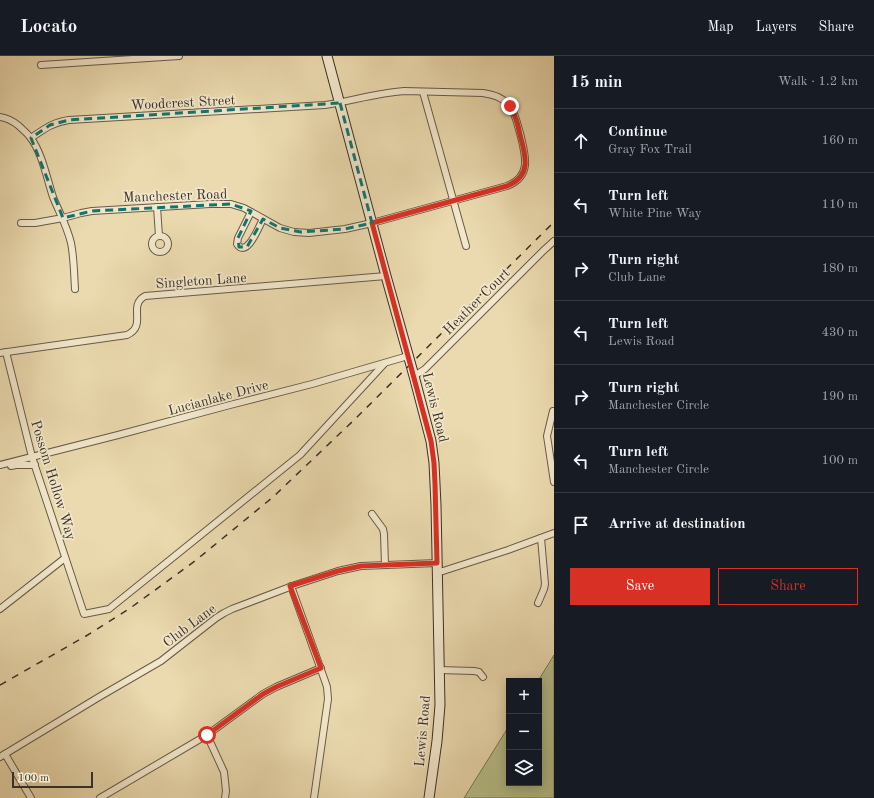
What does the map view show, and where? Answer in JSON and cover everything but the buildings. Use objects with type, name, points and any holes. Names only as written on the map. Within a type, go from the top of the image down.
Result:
[{"type":"street","points":[[42,65],[179,56]]},
{"type":"street","name":"Lewis Road","points":[[328,56],[431,441],[434,463],[439,723],[429,798]]},
{"type":"street","name":"Woodcrest Street","points":[[31,138],[50,125],[69,120],[318,106],[362,97],[404,91],[483,93],[499,97],[510,106],[514,113],[525,156],[525,168],[522,176],[519,180],[507,186],[453,200]]},
{"type":"street","points":[[423,92],[466,246]]},
{"type":"street","points":[[0,117],[9,119],[27,133],[38,151],[57,207],[63,218],[71,241],[75,289]]},
{"type":"street","name":"Manchester Road","points":[[21,222],[35,223],[92,211],[231,204],[244,208],[286,230],[301,232],[329,231],[372,223],[453,200]]},
{"type":"street","points":[[157,207],[159,236]]},
{"type":"street","points":[[251,212],[237,241],[239,247],[247,247],[263,219]]},
{"type":"street","name":"Heather Court","points":[[414,376],[425,369],[554,241]]},
{"type":"street","name":"Singleton Lane","points":[[3,353],[127,335],[136,327],[139,300],[145,296],[386,276]]},
{"type":"street","name":"Possom Hollow Way","points":[[3,353],[32,457],[84,614],[109,609],[300,454],[384,364]]},
{"type":"street","name":"Lucianlake Drive","points":[[0,465],[125,434],[312,384],[408,356]]},
{"type":"street","points":[[553,412],[547,436],[554,482]]},
{"type":"street","points":[[0,469],[16,465],[35,465]]},
{"type":"street","points":[[372,514],[383,529],[386,565]]},
{"type":"street","name":"Club Lane","points":[[2,755],[99,696],[161,661],[216,618],[232,609],[290,586],[352,567],[386,565],[450,569],[554,533]]},
{"type":"street","points":[[538,603],[545,584],[542,538]]},
{"type":"street","points":[[0,609],[65,558]]},
{"type":"street","points":[[290,586],[327,687],[328,699],[314,798]]},
{"type":"street","points":[[100,798],[207,735],[263,694],[321,668]]},
{"type":"street","points":[[439,670],[474,671],[479,672],[483,677]]},
{"type":"street","points":[[207,735],[224,772],[226,791],[225,798]]},
{"type":"street","points":[[2,755],[31,798]]},
{"type":"highlighted area","points":[[340,103],[372,223],[345,229],[301,232],[280,228],[263,219],[247,247],[239,247],[238,238],[251,211],[231,204],[92,211],[63,218],[31,138],[50,125],[69,120]]},
{"type":"green space","points":[[554,655],[554,798],[464,798],[506,731],[506,786],[542,786],[542,678],[540,678]]},
{"type":"railway","points":[[0,685],[86,636],[129,609],[195,561],[273,497],[353,421],[554,222]]},
{"type":"route","points":[[207,735],[254,699],[276,687],[321,668],[290,586],[352,567],[437,563],[434,463],[431,441],[372,223],[507,186],[519,180],[525,168],[525,156],[514,113],[510,106]]}]
